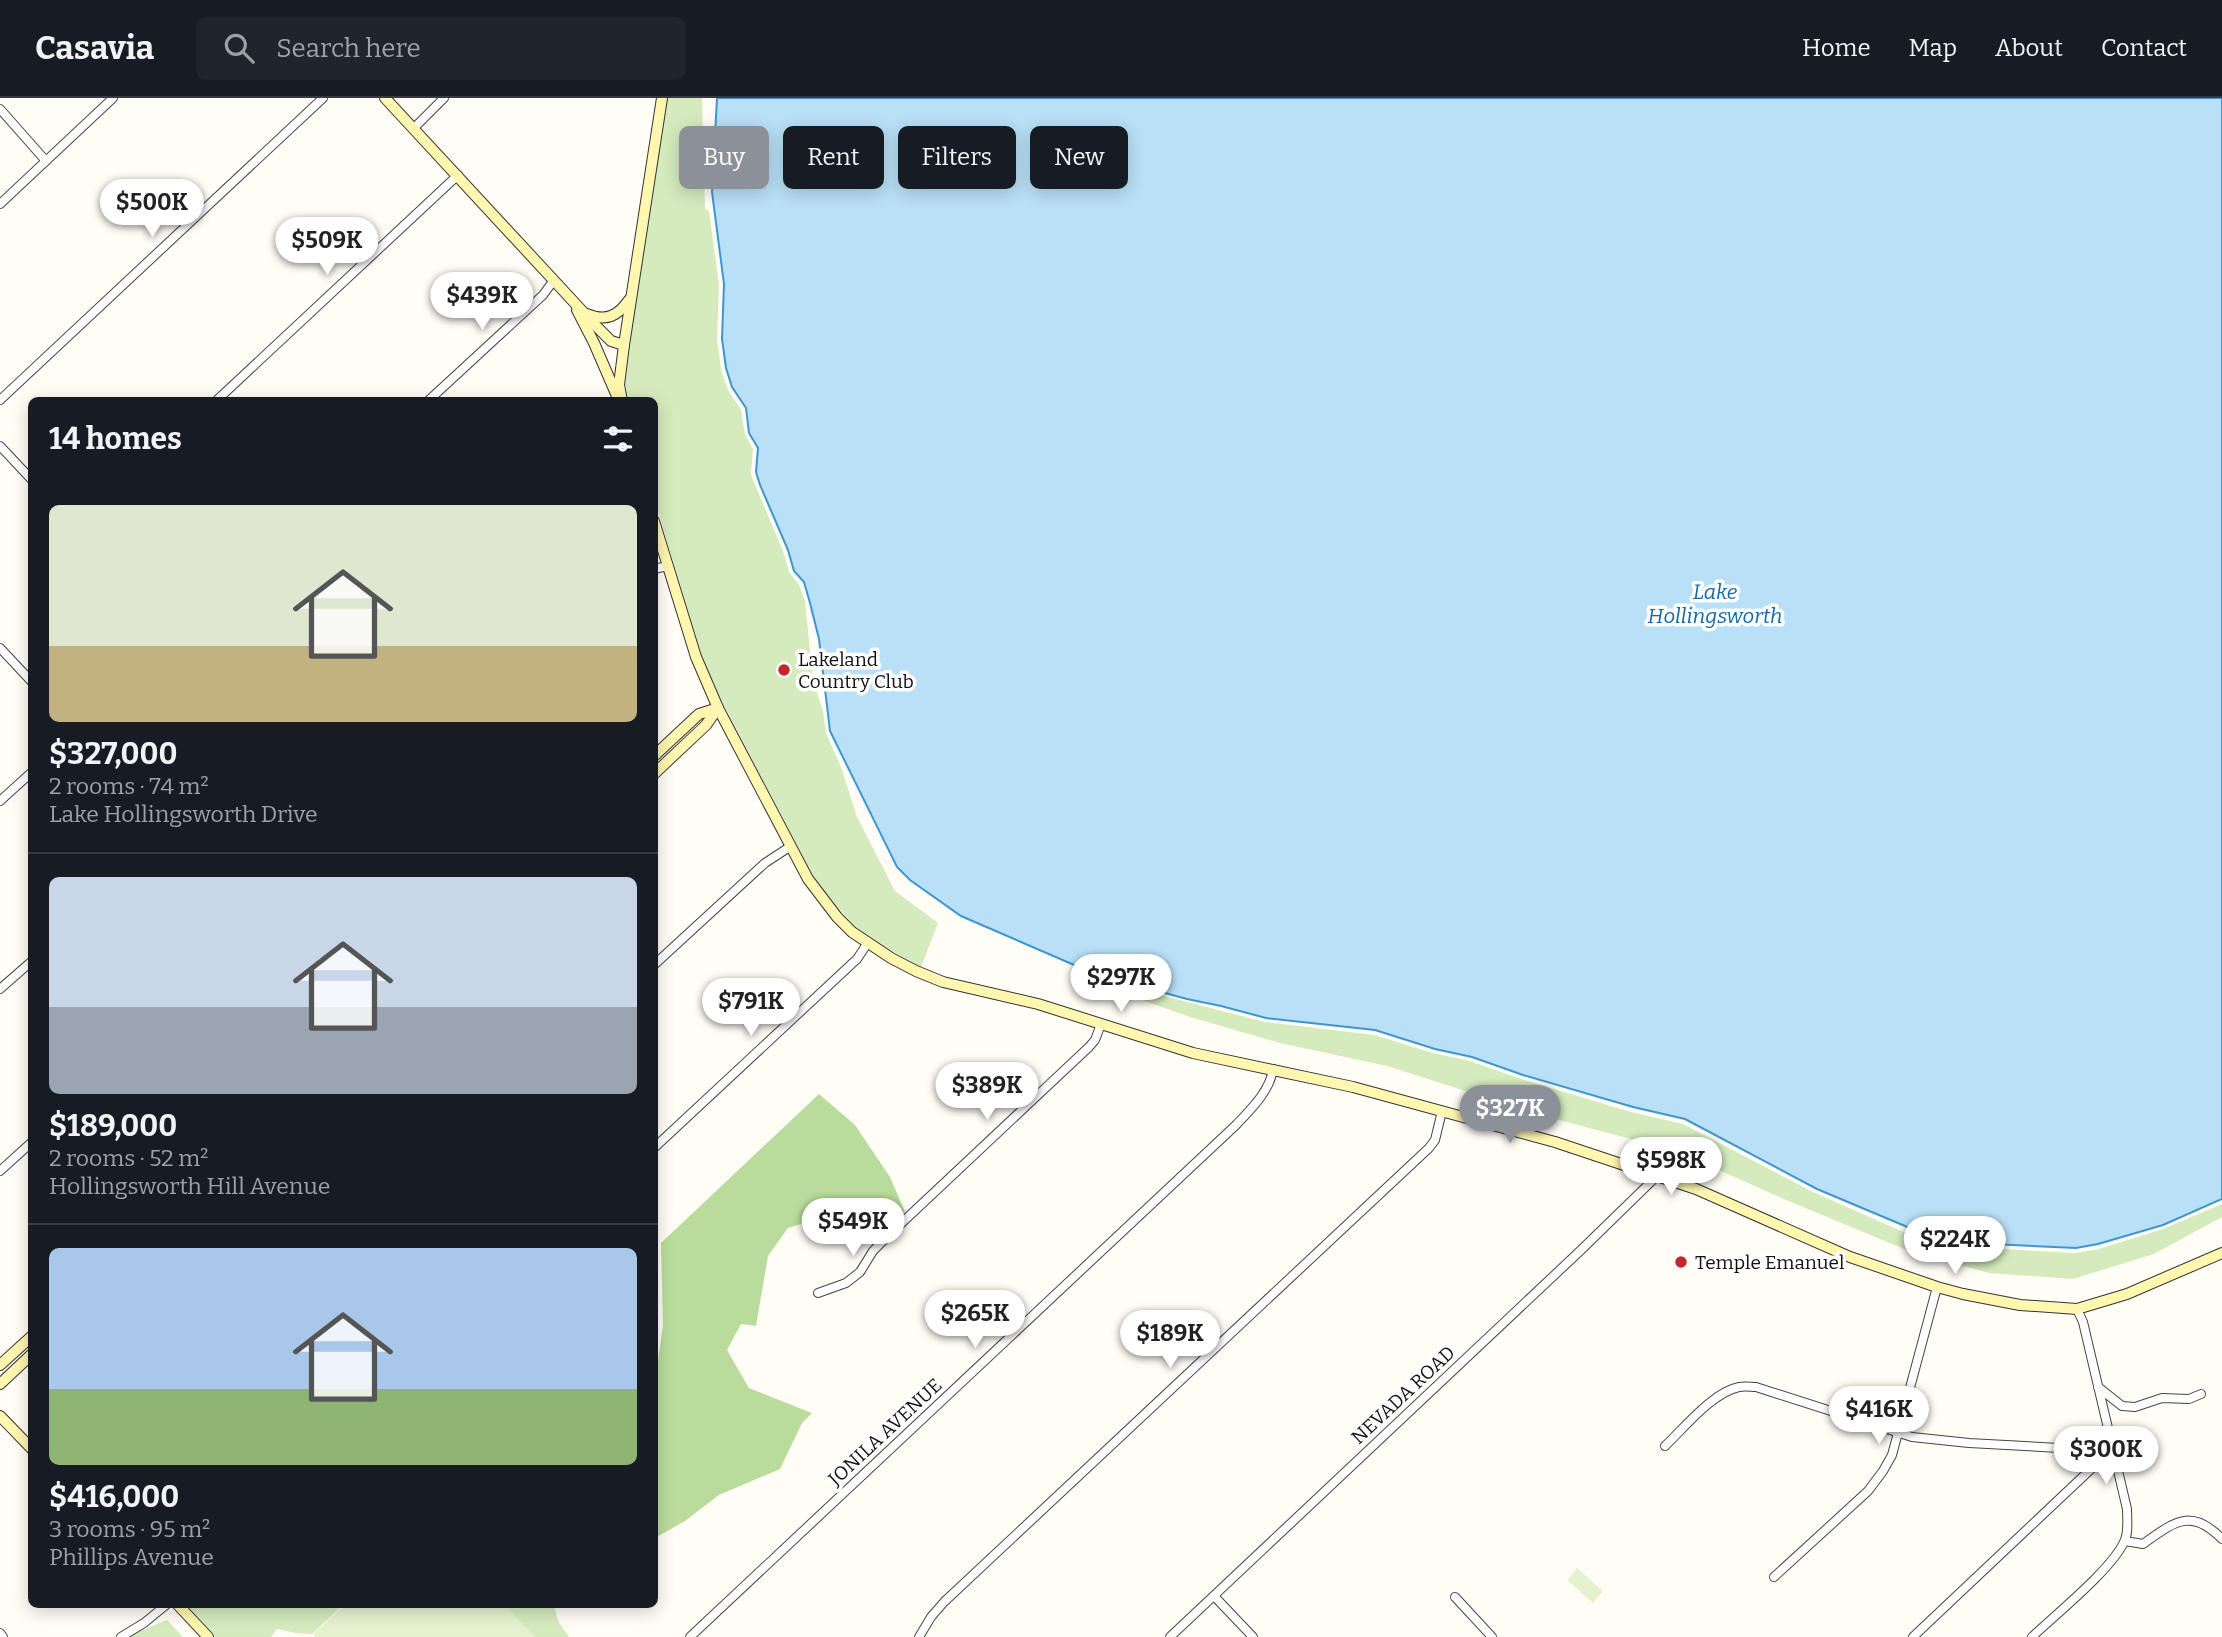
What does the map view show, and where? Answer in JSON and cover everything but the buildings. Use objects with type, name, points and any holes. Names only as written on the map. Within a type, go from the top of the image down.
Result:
[{"type":"street","points":[[0,204],[113,98]]},
{"type":"street","points":[[0,400],[323,98]]},
{"type":"street","points":[[385,98],[611,341],[624,345]]},
{"type":"street","points":[[414,128],[444,98]]},
{"type":"street","points":[[620,397],[624,345],[662,98]]},
{"type":"street","points":[[0,109],[46,160]]},
{"type":"street","points":[[220,397],[458,175]]},
{"type":"street","points":[[432,397],[543,295],[554,280]]},
{"type":"street","points":[[585,313],[597,318],[615,315],[631,297]]},
{"type":"street","points":[[573,300],[618,397]]},
{"type":"street","points":[[0,446],[28,476]]},
{"type":"street","points":[[658,534],[696,657],[719,708],[808,879],[824,902],[852,932],[867,944],[916,971],[943,982],[1038,1004],[1193,1053],[1353,1087],[1543,1138],[1696,1189],[1850,1257],[1937,1287],[2020,1305],[2077,1308],[2127,1294],[2222,1253]]},
{"type":"street","points":[[658,568],[668,566]]},
{"type":"street","points":[[0,648],[28,678]]},
{"type":"street","points":[[658,751],[699,714],[719,708]]},
{"type":"street","points":[[658,770],[706,725],[719,708]]},
{"type":"street","points":[[0,801],[28,776]]},
{"type":"street","points":[[658,961],[765,863],[791,846]]},
{"type":"street","points":[[658,1144],[857,959],[867,944]]},
{"type":"street","points":[[0,989],[28,964]]},
{"type":"street","points":[[818,1293],[846,1283],[860,1272],[873,1251],[891,1233],[1089,1047],[1101,1024]]},
{"type":"street","name":"JONILA AVENUE","points":[[690,1637],[1236,1125],[1260,1098],[1272,1079],[1273,1069]]},
{"type":"street","points":[[919,1637],[931,1617],[962,1585],[1429,1147],[1435,1140],[1442,1111]]},
{"type":"street","points":[[0,1171],[28,1146]]},
{"type":"street","name":"NEVADA ROAD","points":[[1170,1637],[1657,1176]]},
{"type":"street","points":[[1774,1577],[1876,1482],[1892,1455],[1937,1287]]},
{"type":"street","points":[[2032,1637],[2113,1558],[2125,1541],[2127,1509],[2083,1322],[2077,1308]]},
{"type":"street","points":[[0,1365],[28,1340]]},
{"type":"street","points":[[0,1384],[28,1358]]},
{"type":"street","points":[[1665,1446],[1714,1399],[1739,1387],[1756,1387],[1912,1437],[2113,1451]]},
{"type":"street","points":[[2098,1387],[2122,1406],[2135,1408],[2162,1398],[2189,1399],[2201,1394]]},
{"type":"street","points":[[0,1416],[28,1445]]},
{"type":"street","points":[[1913,1637],[2113,1451]]},
{"type":"street","points":[[2125,1541],[2143,1544],[2173,1524],[2192,1520],[2209,1525],[2222,1538]]},
{"type":"street","points":[[1214,1596],[1253,1637]]},
{"type":"street","points":[[1455,1597],[1492,1637]]},
{"type":"street","points":[[121,1637],[162,1608]]},
{"type":"street","points":[[181,1608],[208,1637]]},
{"type":"green space","points":[[667,98],[702,98],[703,126],[679,126],[679,189],[704,189],[705,209],[709,211],[719,284],[717,339],[721,369],[728,390],[741,410],[745,434],[753,449],[751,474],[789,572],[799,585],[805,601],[813,681],[823,711],[826,733],[841,767],[857,817],[895,891],[938,923],[921,967],[870,939],[856,928],[813,876],[722,702],[701,655],[658,511],[658,397],[627,397],[625,384]]},
{"type":"green space","points":[[1106,981],[1265,1022],[1374,1035],[1470,1061],[1631,1112],[1683,1124],[1815,1193],[1915,1237],[1947,1246],[2075,1253],[2099,1249],[2163,1229],[2222,1204],[2222,1217],[2154,1254],[2073,1279],[1989,1273],[1909,1251],[1677,1151],[1547,1117],[1387,1066],[1280,1043],[1190,1017],[1120,992]]},
{"type":"green space","points":[[819,1094],[855,1125],[890,1177],[905,1212],[898,1219],[860,1239],[830,1215],[788,1228],[768,1256],[756,1326],[741,1324],[727,1350],[749,1388],[812,1413],[802,1423],[780,1469],[719,1495],[685,1521],[658,1536],[658,1361],[663,1325],[661,1243]]},
{"type":"green space","points":[[1577,1568],[1603,1591],[1593,1603],[1567,1580]]},
{"type":"green space","points":[[181,1608],[340,1608],[312,1634],[277,1629],[271,1637],[208,1637]]},
{"type":"green space","points":[[342,1608],[508,1608],[535,1637],[316,1637],[313,1634]]},
{"type":"green space","points":[[346,1608],[555,1608],[558,1621],[569,1637],[315,1637]]},
{"type":"green space","points":[[167,1620],[183,1637],[125,1637]]},
{"type":"water","name":"Lake Hollingsworth","points":[[717,98],[2222,98],[2222,1199],[2163,1225],[2076,1248],[1948,1242],[1917,1233],[1817,1189],[1685,1119],[1633,1107],[1375,1030],[1266,1018],[1095,974],[961,916],[910,880],[897,867],[830,731],[819,639],[804,582],[794,571],[788,550],[760,485],[756,472],[758,448],[749,433],[746,408],[732,387],[726,368],[722,339],[724,284],[712,189],[769,189],[769,126],[716,126]]},
{"type":"place","name":"Lakeland Country Club","points":[[784,670]]},
{"type":"place","name":"Temple Emanuel","points":[[1681,1262]]}]
